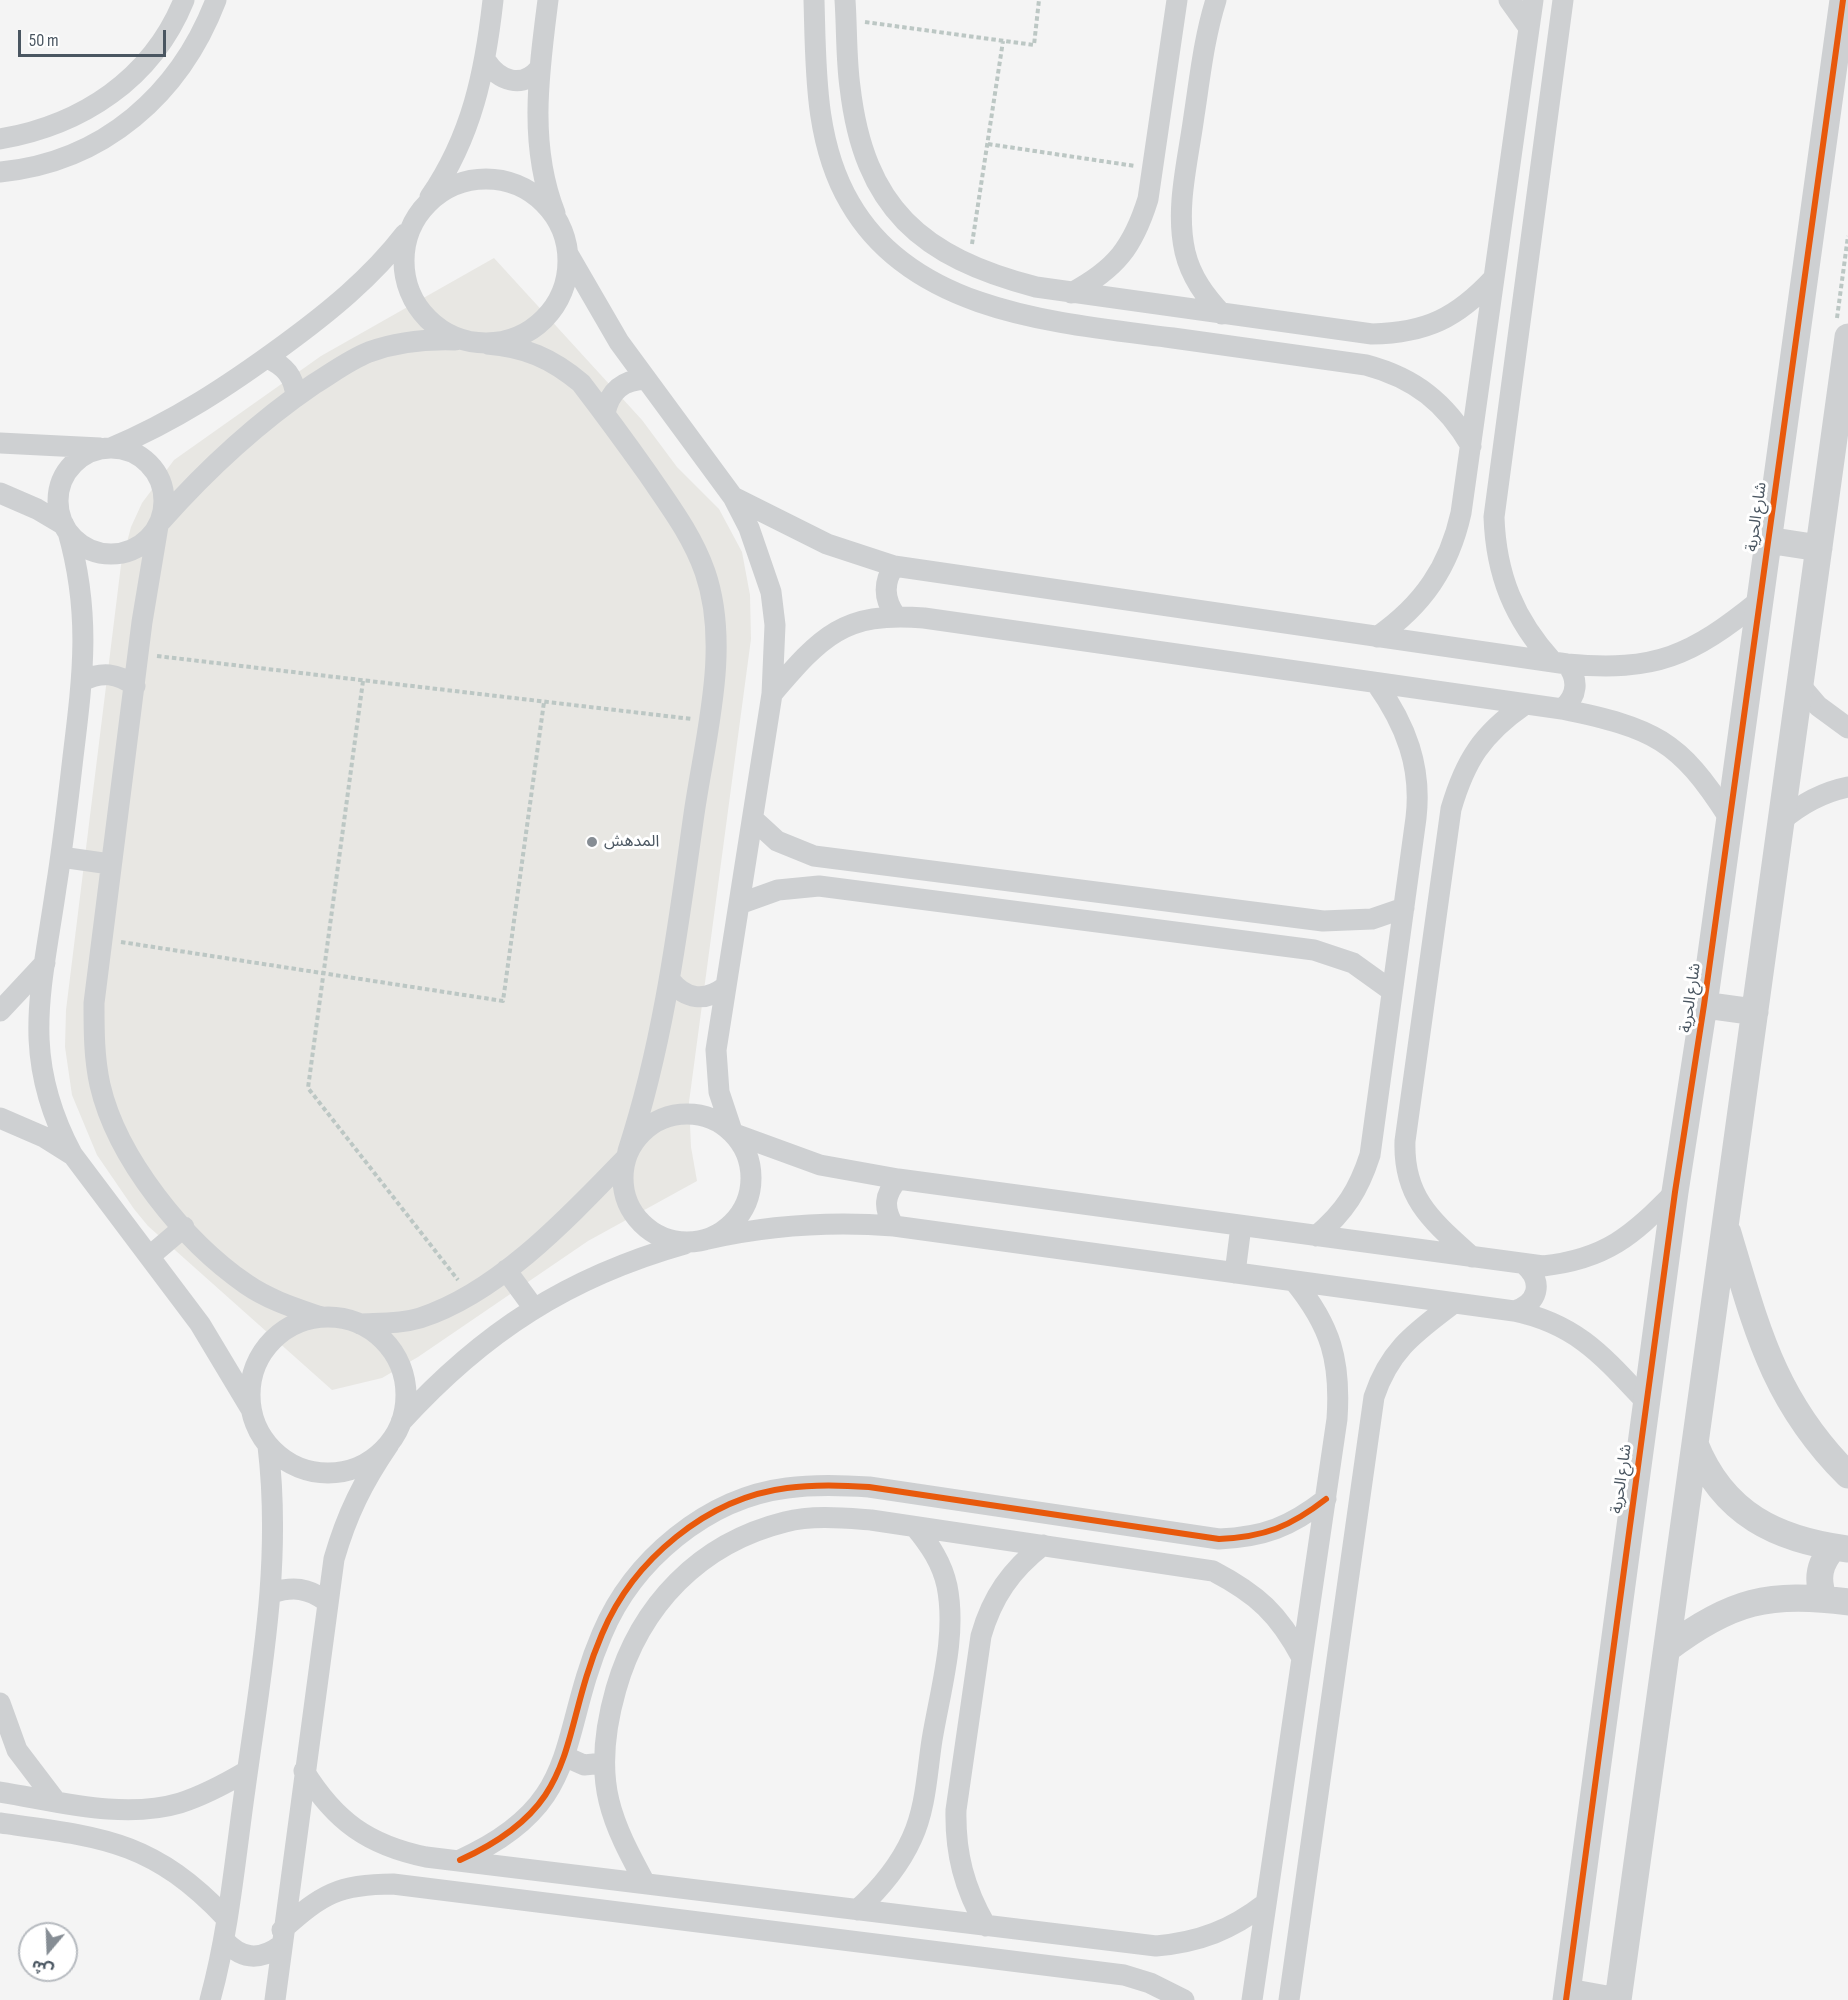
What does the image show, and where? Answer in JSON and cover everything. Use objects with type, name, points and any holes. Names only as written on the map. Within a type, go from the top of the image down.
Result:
[{"type":"street","points":[[0,139],[29,134],[88,111],[115,92],[140,69],[161,43],[184,0]]},
{"type":"street","points":[[0,172],[38,165],[73,154],[105,138],[136,117],[163,91],[186,62],[205,29],[216,0]]},
{"type":"street","points":[[389,1444],[368,1462],[343,1471],[316,1472],[290,1463],[268,1446],[257,1429],[251,1409],[219,1352],[150,1256],[72,1154],[57,1126],[46,1097],[39,1066],[37,1035],[82,681],[83,605],[58,500],[65,475],[75,461],[90,452],[109,448],[166,424],[267,358],[368,278],[409,229],[441,181],[465,135],[486,61],[493,0]]},
{"type":"street","points":[[548,0],[539,69],[539,150],[551,202],[568,254],[600,313],[733,497],[758,548],[771,592],[775,637],[772,694],[716,1050],[716,1071],[724,1112],[747,1152],[752,1173],[750,1194],[741,1214],[734,1222],[708,1239]]},
{"type":"street","points":[[814,0],[817,97],[835,172],[850,203],[870,232],[895,256],[923,275],[982,303],[1027,317],[1366,365],[1399,376],[1428,393],[1445,409],[1471,446]]},
{"type":"street","points":[[1071,293],[1098,278],[1122,256],[1138,230],[1148,199],[1175,27],[1177,0]]},
{"type":"street","points":[[1216,0],[1207,29],[1181,204],[1186,253],[1194,275],[1206,296],[1222,314]]},
{"type":"street","points":[[1509,0],[1529,28]]},
{"type":"street","points":[[1377,637],[1405,616],[1433,584],[1456,538],[1471,446],[1533,0]]},
{"type":"street","points":[[1562,709],[1569,704],[1576,688],[1576,679],[1535,642],[1508,596],[1496,553],[1494,517],[1563,0]]},
{"type":"street","name":"شارع الحرية","points":[[1567,1996],[1646,1401],[1704,1005],[1843,0]]},
{"type":"street","points":[[845,10],[850,87],[865,158],[877,185],[893,210],[914,231],[938,250],[969,265],[1002,278],[1071,293],[1372,334],[1400,334],[1444,320],[1475,299],[1494,278]]},
{"type":"street","points":[[1175,27],[1188,20],[1202,24],[1207,29]]},
{"type":"street","points":[[486,61],[501,77],[512,81],[533,76],[539,69]]},
{"type":"street","points":[[88,111],[105,138]]},
{"type":"street","points":[[1510,159],[1541,163]]},
{"type":"street","points":[[424,206],[445,189],[462,183],[498,180],[524,188],[546,205],[561,228]]},
{"type":"street","points":[[1148,199],[1160,208],[1167,209],[1181,204]]},
{"type":"street","points":[[409,229],[403,255],[406,282],[417,307],[436,327],[460,340]]},
{"type":"street","points":[[923,275],[938,250]]},
{"type":"street","points":[[487,344],[513,339],[537,326],[555,306],[566,281],[568,254]]},
{"type":"street","points":[[1366,365],[1375,354],[1375,340],[1372,334]]},
{"type":"street","points":[[1618,2000],[1848,337]]},
{"type":"street","points":[[0,494],[37,509],[66,528],[78,543],[92,551],[107,554],[137,548],[217,462],[296,397],[341,366],[368,353],[396,344],[426,339],[513,346],[530,351],[561,366],[581,383],[605,413],[679,519],[705,573],[715,632],[707,721],[670,980],[651,1072],[626,1155],[624,1189],[635,1216],[649,1230],[667,1239],[687,1243]]},
{"type":"street","points":[[267,358],[288,372],[295,384],[296,397]]},
{"type":"street","points":[[605,413],[607,401],[623,384],[646,379]]},
{"type":"street","points":[[0,443],[109,448],[128,451],[144,459],[156,471],[163,487],[165,504],[138,654],[101,939],[94,1035],[100,1086],[113,1125],[133,1162],[184,1227],[216,1261],[248,1286],[283,1304],[321,1317],[341,1318],[360,1324],[380,1337],[395,1355],[404,1377],[406,1400],[401,1423]]},
{"type":"street","points":[[733,497],[827,544],[894,566],[1377,637],[1608,668],[1648,664],[1686,652],[1721,632],[1759,601]]},
{"type":"street","points":[[1461,513],[1476,524],[1489,522],[1494,517]]},
{"type":"street","points":[[1767,540],[1819,548]]},
{"type":"street","points":[[894,566],[888,575],[886,596],[895,615]]},
{"type":"street","points":[[772,694],[807,653],[826,637],[847,625],[871,618],[895,615],[1562,709],[1632,725],[1661,740],[1686,759],[1707,783],[1729,818]]},
{"type":"street","points":[[82,681],[95,675],[110,674],[123,678],[135,686]]},
{"type":"street","points":[[1316,1236],[1349,1204],[1360,1185],[1370,1155],[1418,806],[1417,773],[1409,741],[1395,710],[1376,684]]},
{"type":"street","points":[[1800,685],[1818,706],[1848,728]]},
{"type":"street","points":[[1472,1257],[1429,1217],[1417,1200],[1408,1180],[1404,1159],[1451,809],[1469,760],[1484,738],[1502,720],[1524,705]]},
{"type":"street","points":[[1781,821],[1798,807],[1848,787]]},
{"type":"street","points":[[1418,806],[1435,802],[1451,809]]},
{"type":"street","points":[[753,819],[777,841],[814,856],[1331,921],[1372,919],[1404,908]]},
{"type":"street","points":[[61,857],[110,864]]},
{"type":"street","points":[[739,904],[778,890],[819,886],[1314,950],[1353,963],[1392,991]]},
{"type":"street","points":[[0,1011],[45,963]]},
{"type":"street","points":[[670,980],[678,990],[689,996],[702,998],[715,994],[725,987]]},
{"type":"street","points":[[1704,1005],[1755,1012]]},
{"type":"street","points":[[360,1324],[389,1323],[417,1318],[444,1309],[470,1294],[506,1270],[567,1216],[626,1155],[639,1134],[647,1127],[675,1114],[705,1116],[734,1132],[820,1165],[898,1179],[1525,1265],[1572,1263],[1599,1254],[1625,1240],[1675,1192]]},
{"type":"street","points":[[0,1118],[44,1137],[72,1154]]},
{"type":"street","points":[[1370,1155],[1382,1163],[1390,1164],[1404,1159]]},
{"type":"street","points":[[894,1226],[887,1215],[885,1202],[890,1189],[898,1179]]},
{"type":"street","points":[[274,2000],[326,1601],[334,1559],[346,1518],[365,1479],[401,1423],[460,1362],[532,1307],[605,1271],[687,1243],[744,1231],[816,1223],[894,1226],[1514,1311],[1559,1325],[1583,1339],[1604,1356],[1646,1401]]},
{"type":"street","points":[[1726,1223],[1753,1317],[1775,1376],[1808,1431],[1848,1475]]},
{"type":"street","points":[[1235,1273],[1241,1226]]},
{"type":"street","points":[[150,1256],[184,1227]]},
{"type":"street","points":[[1514,1311],[1533,1301],[1537,1292],[1537,1281],[1533,1272],[1525,1265]]},
{"type":"street","points":[[506,1270],[532,1307]]},
{"type":"street","points":[[1252,2000],[1326,1499],[1339,1386],[1336,1357],[1327,1329],[1313,1304],[1294,1281]]},
{"type":"street","points":[[1289,2000],[1368,1423],[1381,1376],[1392,1356],[1407,1340],[1454,1303]]},
{"type":"street","points":[[251,1409],[250,1383],[258,1358],[274,1338],[296,1323],[321,1317]]},
{"type":"street","points":[[1337,1419],[1353,1416],[1368,1423]]},
{"type":"street","points":[[1695,1444],[1705,1470],[1724,1494],[1747,1514],[1773,1530],[1802,1541],[1841,1548]]},
{"type":"street","points":[[210,2000],[224,1940],[272,1593],[275,1520],[268,1446]]},
{"type":"street","points":[[460,1860],[488,1848],[513,1831],[535,1809],[553,1785],[566,1757],[589,1668],[602,1632],[621,1599],[644,1568],[672,1541],[706,1516],[744,1499],[795,1487],[826,1484],[868,1487],[1219,1539],[1248,1538],[1276,1530],[1303,1517],[1326,1499]]},
{"type":"street","points":[[645,1883],[617,1827],[608,1799],[604,1763],[612,1704],[633,1642],[649,1613],[676,1581],[709,1554],[746,1534],[787,1522],[829,1517],[1043,1545],[1213,1571],[1241,1586],[1267,1606],[1287,1630],[1302,1658]]},
{"type":"street","points":[[857,1910],[898,1864],[913,1837],[922,1807],[950,1630],[947,1585],[940,1564],[915,1527]]},
{"type":"street","points":[[1213,1571],[1221,1556],[1219,1539]]},
{"type":"street","points":[[986,1926],[971,1897],[958,1858],[956,1810],[981,1636],[992,1604],[1010,1575],[1043,1545]]},
{"type":"street","points":[[1836,1600],[1819,1577],[1826,1556],[1841,1548]]},
{"type":"street","points":[[272,1593],[285,1588],[300,1588],[315,1592],[326,1601]]},
{"type":"street","points":[[1667,1649],[1720,1614],[1754,1601],[1787,1597],[1836,1600]]},
{"type":"street","points":[[950,1630],[954,1627],[966,1626],[981,1636]]},
{"type":"street","points":[[0,1703],[17,1750],[55,1800]]},
{"type":"street","points":[[566,1757],[584,1765],[604,1763]]},
{"type":"street","points":[[0,1792],[102,1807],[140,1809],[178,1803],[214,1790],[247,1771]]},
{"type":"street","points":[[304,1771],[335,1813],[369,1838],[401,1852],[1156,1946],[1186,1944],[1215,1935],[1242,1922],[1266,1904]]},
{"type":"street","points":[[96,1837],[106,1823],[102,1807]]},
{"type":"street","points":[[922,1807],[942,1815],[956,1810]]},
{"type":"street","points":[[0,1823],[96,1837],[134,1849],[168,1866],[200,1890],[226,1918]]},
{"type":"street","points":[[393,1884],[390,1866],[401,1852]]},
{"type":"street","points":[[224,1940],[238,1953],[257,1957],[269,1954],[281,1938],[321,1898],[344,1887],[393,1884],[1124,1975],[1150,1983],[1184,2000]]},
{"type":"street","points":[[791,1934],[794,1902]]},
{"type":"street","points":[[1124,1975],[1135,1961],[1135,1955],[1129,1944]]},
{"type":"street","points":[[1567,1996],[1612,2000]]},
{"type":"path","points":[[845,10],[1034,45],[1039,0]]},
{"type":"path","points":[[969,265],[1003,41]]},
{"type":"path","points":[[988,144],[1153,168]]},
{"type":"path","points":[[138,654],[707,721]]},
{"type":"path","points":[[363,681],[308,1088],[470,1294]]},
{"type":"path","points":[[101,939],[503,1001],[544,702]]},
{"type":"shaded area","points":[[494,258],[642,420],[677,467],[719,509],[742,552],[750,595],[751,639],[689,1102],[691,1147],[697,1181],[588,1241],[418,1357],[382,1378],[332,1390],[148,1226],[97,1155],[72,1095],[65,1047],[66,1010],[121,565],[131,527],[142,503],[174,460],[321,356]]},
{"type":"cycle path","points":[[1566,2000],[1675,1192],[1704,1005],[1843,0]]},
{"type":"cycle path","points":[[460,1860],[500,1839],[528,1816],[548,1792],[561,1765],[588,1672],[602,1634],[633,1581],[676,1537],[701,1519],[729,1505],[757,1494],[787,1488],[828,1485],[869,1487],[1219,1539],[1250,1536],[1276,1529],[1300,1517],[1326,1499]]},
{"type":"place","name":"المدهش","points":[[592,842]]}]
